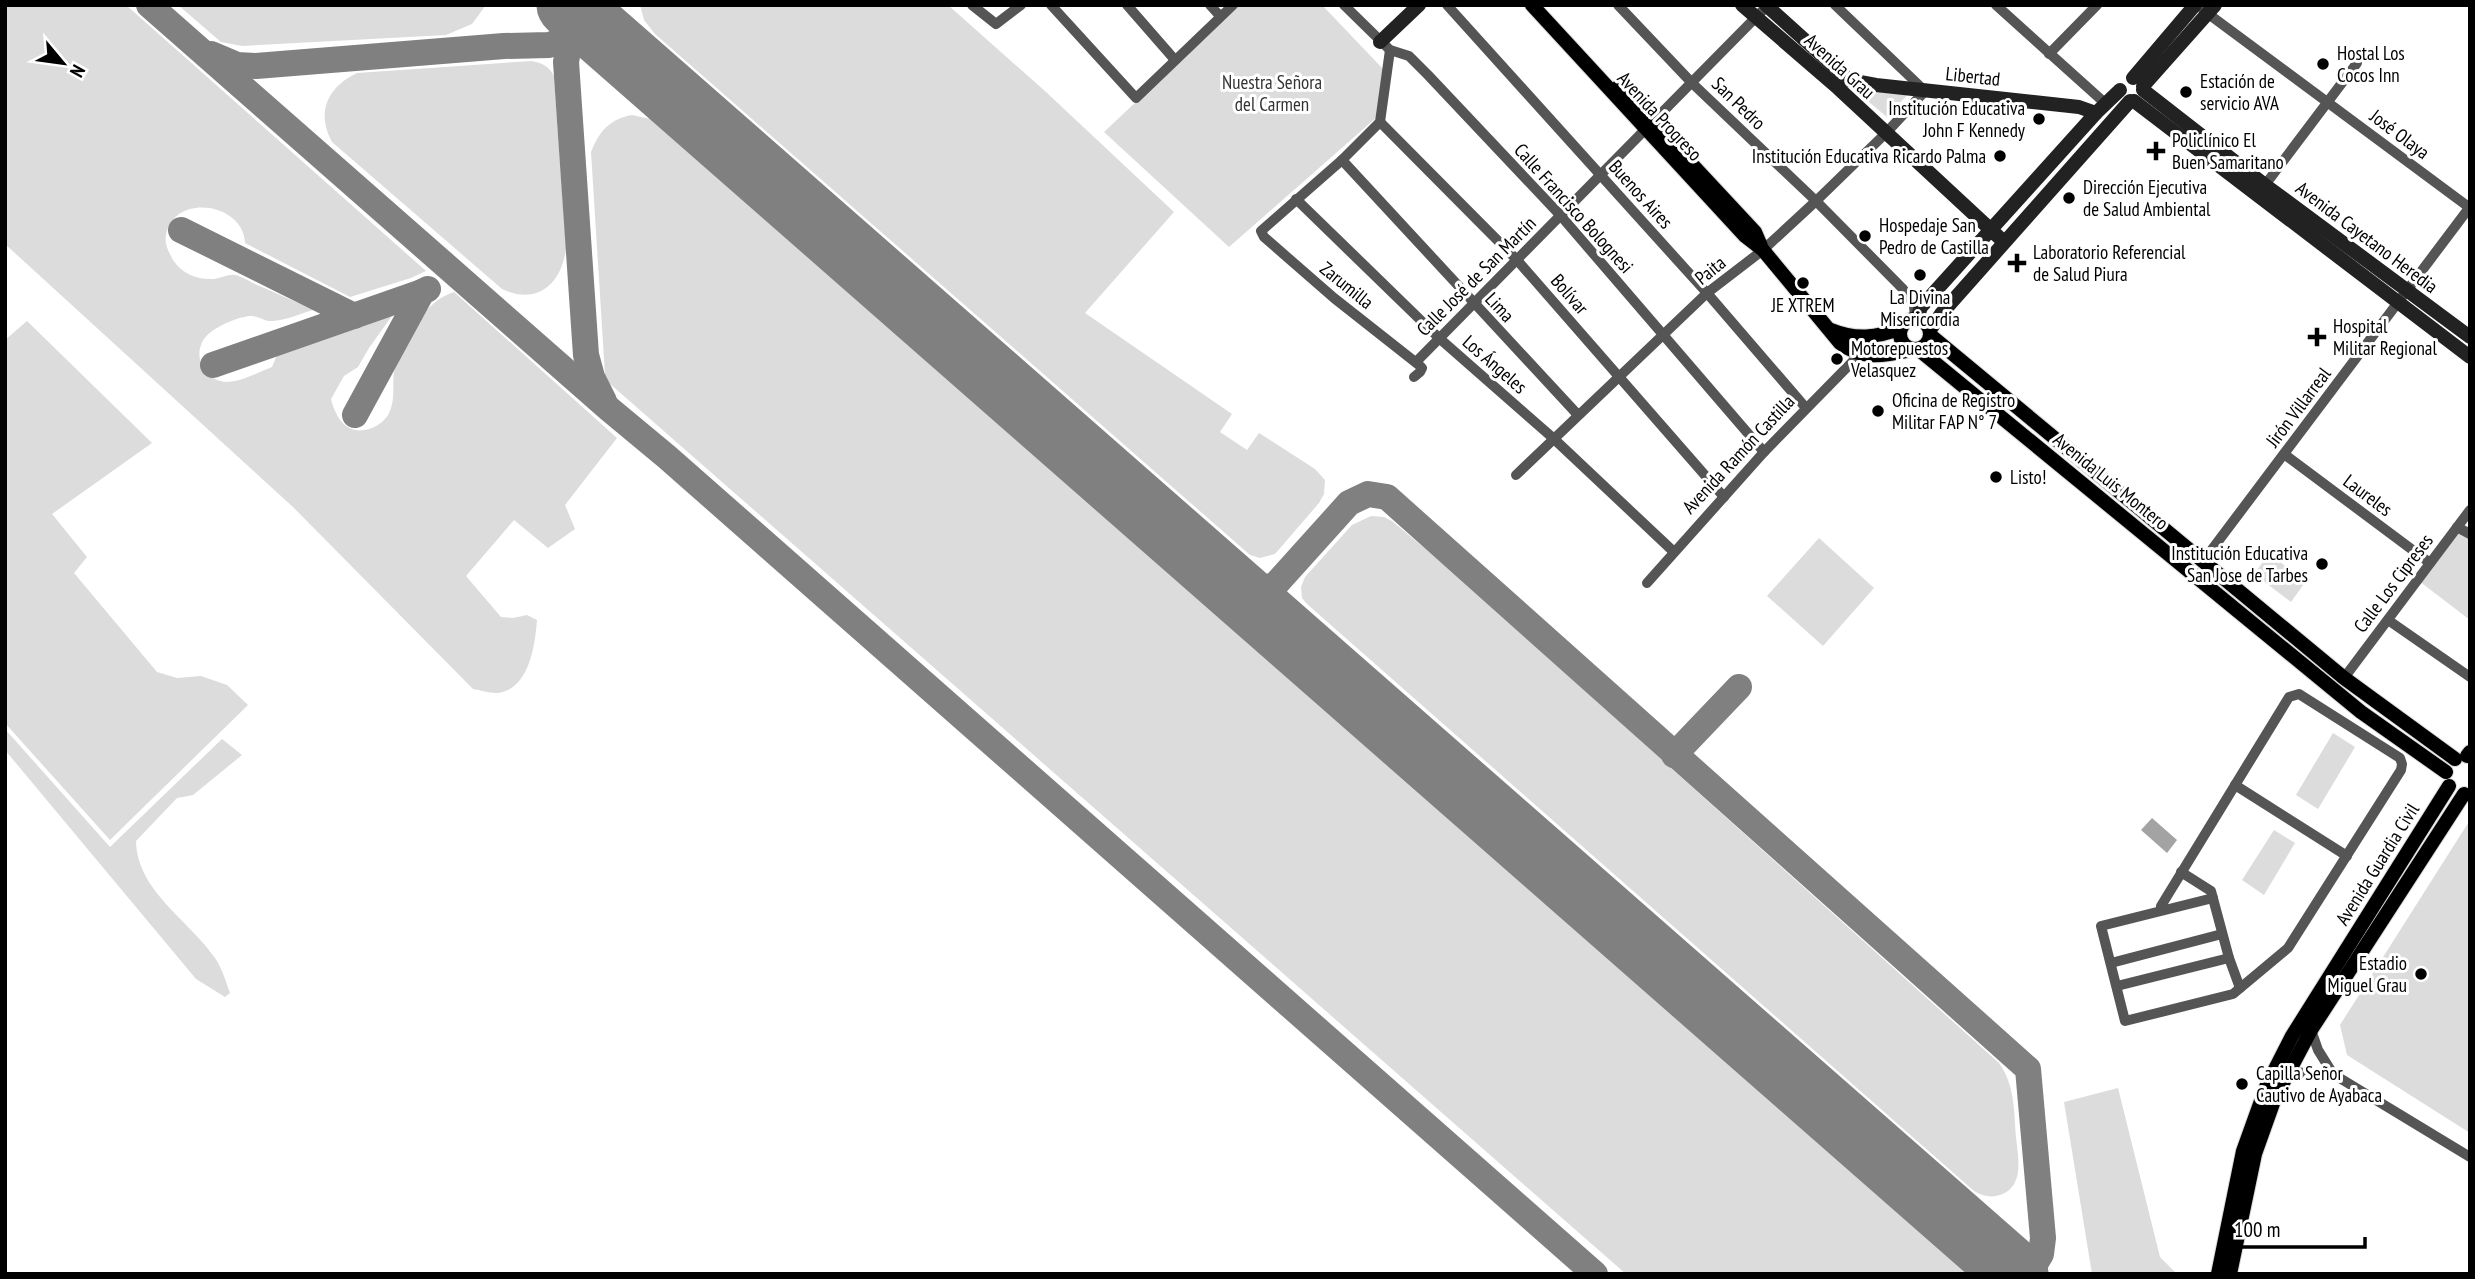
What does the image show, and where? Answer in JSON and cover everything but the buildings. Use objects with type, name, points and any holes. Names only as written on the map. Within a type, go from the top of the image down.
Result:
[{"type":"main road","points":[[1385,46],[1419,5]]},
{"type":"main road","name":"Avenida Progreso","points":[[1532,5],[1755,232],[1763,250],[1826,328],[1849,350],[1860,354]]},
{"type":"main road","name":"Avenida Progreso","points":[[1544,5],[1649,125]]},
{"type":"main road","name":"Avenida Grau","points":[[1742,5],[1838,88],[2004,242]]},
{"type":"main road","name":"Avenida Grau","points":[[1767,6],[1849,80],[1925,90]]},
{"type":"main road","points":[[1860,354],[1875,357],[1917,349],[1928,342],[1930,332],[1941,314],[2204,7]]},
{"type":"main road","name":"Libertad","points":[[1925,90],[2101,108]]},
{"type":"main road","points":[[1916,319],[1921,307],[2101,108],[2134,91]]},
{"type":"main road","name":"Avenida Cayetano Heredia","points":[[2134,91],[2265,185],[2403,297],[2470,357]]},
{"type":"main road","name":"Avenida Cayetano Heredia","points":[[2134,91],[2403,297],[2470,337]]},
{"type":"main road","points":[[1826,328],[1853,338],[1871,337],[1901,328],[1907,321],[1916,319],[1925,322],[1930,332]]},
{"type":"main road","points":[[1901,328],[1900,336],[1904,344],[1917,349]]},
{"type":"main road","name":"Avenida Luis Montero","points":[[1930,332],[2344,678],[2370,698],[2465,756]]},
{"type":"main road","name":"Avenida Luis Montero","points":[[1917,349],[2361,712],[2447,779],[2458,793],[2467,793]]},
{"type":"main road","points":[[1961,383],[1972,369]]},
{"type":"main road","points":[[2012,425],[2023,411]]},
{"type":"main road","name":"Avenida Guardia Civil","points":[[2230,1274],[2255,1154],[2275,1098],[2292,1036],[2447,779],[2465,756]]},
{"type":"main road","name":"Avenida Guardia Civil","points":[[2218,1274],[2243,1151],[2266,1087],[2311,1030],[2467,793]]},
{"type":"street","points":[[972,5],[996,24],[1021,5]]},
{"type":"street","points":[[1051,5],[1134,98],[1233,5]]},
{"type":"street","points":[[1127,5],[1175,60]]},
{"type":"street","points":[[1210,5],[1220,16]]},
{"type":"street","name":"Calle Francisco Bolognesi","points":[[1344,5],[1385,46],[1409,56],[1561,216],[1764,452]]},
{"type":"street","name":"Buenos Aires","points":[[1447,5],[1707,293],[1806,408]]},
{"type":"street","name":"San Pedro","points":[[1618,5],[1692,83],[1816,201],[1910,297],[1916,319]]},
{"type":"street","name":"Libertad","points":[[1835,5],[1925,90]]},
{"type":"street","points":[[1997,5],[2101,108]]},
{"type":"street","points":[[2049,54],[2096,5]]},
{"type":"street","name":"Calle José de San Martín","points":[[1416,362],[1767,6]]},
{"type":"street","name":"José Olaya","points":[[2204,7],[2469,208]]},
{"type":"street","points":[[1296,199],[1381,122],[1385,46]]},
{"type":"street","points":[[2265,185],[2357,63]]},
{"type":"street","name":"Paita","points":[[1516,475],[1707,293],[1763,250],[1816,201],[1886,133],[1925,90]]},
{"type":"street","name":"Bolívar","points":[[1381,122],[1517,260],[1724,497]]},
{"type":"street","name":"Lima","points":[[1342,160],[1578,415]]},
{"type":"street","name":"Zarumilla","points":[[1296,199],[1261,231],[1264,237],[1334,298],[1416,362]]},
{"type":"street","name":"Los Ángeles","points":[[1296,199],[1439,338],[1553,438],[1674,552]]},
{"type":"street","name":"Jirón Villarreal","points":[[2204,560],[2469,208]]},
{"type":"street","name":"Avenida Ramón Castilla","points":[[1647,583],[1764,452],[1860,354]]},
{"type":"street","points":[[1414,377],[1422,370],[1416,362]]},
{"type":"street","name":"Laureles","points":[[2284,454],[2430,563]]},
{"type":"street","name":"Calle Los Cipreses","points":[[2344,678],[2470,510]]},
{"type":"street","points":[[2457,527],[2470,534]]},
{"type":"street","points":[[2388,620],[2470,677]]},
{"type":"street","points":[[2161,911],[2161,906],[2289,696],[2299,694],[2400,758],[2401,770],[2288,948],[2233,994],[2125,1021],[2101,926],[2161,911],[2213,898]]},
{"type":"street","points":[[2351,727],[2370,698]]},
{"type":"street","points":[[2235,785],[2347,856]]},
{"type":"street","points":[[2182,872],[2211,891],[2229,958],[2241,988]]},
{"type":"street","points":[[2111,963],[2222,934]]},
{"type":"street","points":[[2117,986],[2229,958]]},
{"type":"street","points":[[2311,1030],[2318,1050],[2333,1074]]},
{"type":"street","points":[[2282,1070],[2333,1074],[2470,1157]]},
{"type":"green space","points":[[5,5],[126,5],[426,271],[350,297],[245,243],[242,229],[222,212],[194,208],[182,212],[172,221],[166,235],[166,245],[181,269],[202,278],[237,276],[313,310],[272,321],[246,316],[215,329],[205,338],[199,354],[200,362],[209,375],[226,382],[244,379],[272,367],[277,355],[394,313],[358,367],[344,376],[331,399],[336,414],[345,425],[357,430],[372,428],[388,415],[393,399],[395,369],[419,321],[437,301],[454,292],[617,438],[565,505],[575,529],[548,548],[514,520],[466,576],[501,617],[527,615],[537,620],[532,654],[523,676],[516,684],[496,693],[473,689],[293,507],[5,244]]},
{"type":"green space","points":[[178,5],[486,5],[472,24],[446,35],[242,46],[221,42]]},
{"type":"green space","points":[[640,5],[948,5],[1174,212],[1085,313],[1232,414],[1220,432],[1247,450],[1259,433],[1315,469],[1325,480],[1324,494],[1319,503],[1275,554],[1260,558],[1250,555],[655,34],[644,20]]},
{"type":"green space","name":"Nuestra Señora del Carmen","points":[[1239,5],[1322,5],[1384,70],[1377,117],[1229,247],[1104,132]]},
{"type":"green space","points":[[531,61],[545,66],[554,77],[566,248],[564,261],[553,281],[537,293],[527,295],[502,289],[332,142],[327,131],[325,111],[332,93],[357,73]]},
{"type":"green space","points":[[1860,86],[1909,93],[1887,117],[1857,92]]},
{"type":"green space","points":[[632,115],[650,119],[663,128],[1969,1274],[1626,1274],[609,383],[605,375],[591,152],[606,127]]},
{"type":"green space","points":[[27,321],[152,443],[52,514],[87,557],[74,573],[157,672],[177,678],[201,676],[227,685],[248,705],[110,840],[5,723],[5,340]]},
{"type":"green space","points":[[1371,516],[1392,521],[1453,572],[1999,1063],[2011,1089],[2018,1154],[2017,1178],[2008,1191],[1990,1196],[1974,1191],[1307,604],[1302,598],[1301,587],[1305,577],[1352,525]]},
{"type":"green space","points":[[2457,531],[2470,536],[2470,620],[2419,581]]},
{"type":"green space","points":[[1819,538],[1874,588],[1823,646],[1767,596]]},
{"type":"green space","points":[[2269,554],[2306,581],[2291,602],[2254,574]]},
{"type":"green space","points":[[5,729],[110,847],[222,739],[242,755],[193,795],[177,798],[136,841],[145,875],[166,904],[215,958],[230,993],[225,997],[196,979],[5,750]]},
{"type":"green space","points":[[2333,733],[2355,747],[2318,809],[2296,795]]},
{"type":"green space","name":"Estadio Miguel Grau","points":[[2470,820],[2470,1133],[2347,1055],[2340,1025]]},
{"type":"green space","points":[[2274,830],[2295,843],[2264,895],[2242,880]]},
{"type":"green space","points":[[2118,1088],[2160,1257],[2177,1274],[2092,1274],[2064,1102]]},
{"type":"shaded area","points":[[2152,818],[2177,840],[2167,853],[2141,830]]},
{"type":"taxiway","points":[[149,5],[1595,1274]]},
{"type":"taxiway","points":[[211,54],[237,65],[256,66],[504,46],[549,45],[570,38],[600,5]]},
{"type":"taxiway","points":[[570,38],[566,62],[586,355],[592,377],[604,401]]},
{"type":"taxiway","points":[[181,230],[354,316]]},
{"type":"taxiway","points":[[355,415],[422,292],[428,289]]},
{"type":"taxiway","points":[[213,365],[422,292]]},
{"type":"taxiway","points":[[1270,619],[1270,600],[1276,584],[1349,503],[1368,494],[1387,497],[2028,1069],[2043,1238],[2041,1254],[2029,1274]]},
{"type":"taxiway","points":[[1235,589],[1260,592],[1276,584]]},
{"type":"taxiway","points":[[1674,755],[1739,687]]},
{"type":"runway","points":[[569,5],[2016,1274]]},
{"type":"place","name":"Hostal Los Cocos Inn","points":[[2323,64]]},
{"type":"place","name":"Estación de servicio AVA","points":[[2186,92]]},
{"type":"place","name":"Institución Educativa John F Kennedy","points":[[2039,119]]},
{"type":"place","name":"Policlínico El Buen Samaritano","points":[[2156,151]]},
{"type":"place","name":"Institución Educativa Ricardo Palma","points":[[2000,156]]},
{"type":"place","name":"Dirección Ejecutiva de Salud Ambiental","points":[[2069,198]]},
{"type":"place","name":"Hospedaje San Pedro de Castilla","points":[[1865,236]]},
{"type":"place","name":"Laboratorio Referencial de Salud Piura","points":[[2017,263]]},
{"type":"place","name":"La Divina Misericordia","points":[[1920,275]]},
{"type":"place","name":"JE XTREM","points":[[1803,283]]},
{"type":"place","name":"Hospital Militar Regional","points":[[2317,337]]},
{"type":"place","name":"Motorepuestos Velasquez","points":[[1837,359]]},
{"type":"place","name":"Oficina de Registro Militar FAP N° 7","points":[[1878,411]]},
{"type":"place","name":"Listo!","points":[[1996,477]]},
{"type":"place","name":"Institución Educativa San Jose de Tarbes","points":[[2322,564]]},
{"type":"place","name":"Estadio Miguel Grau","points":[[2421,974]]},
{"type":"place","name":"Capilla Señor Cautivo de Ayabaca","points":[[2242,1084]]}]
